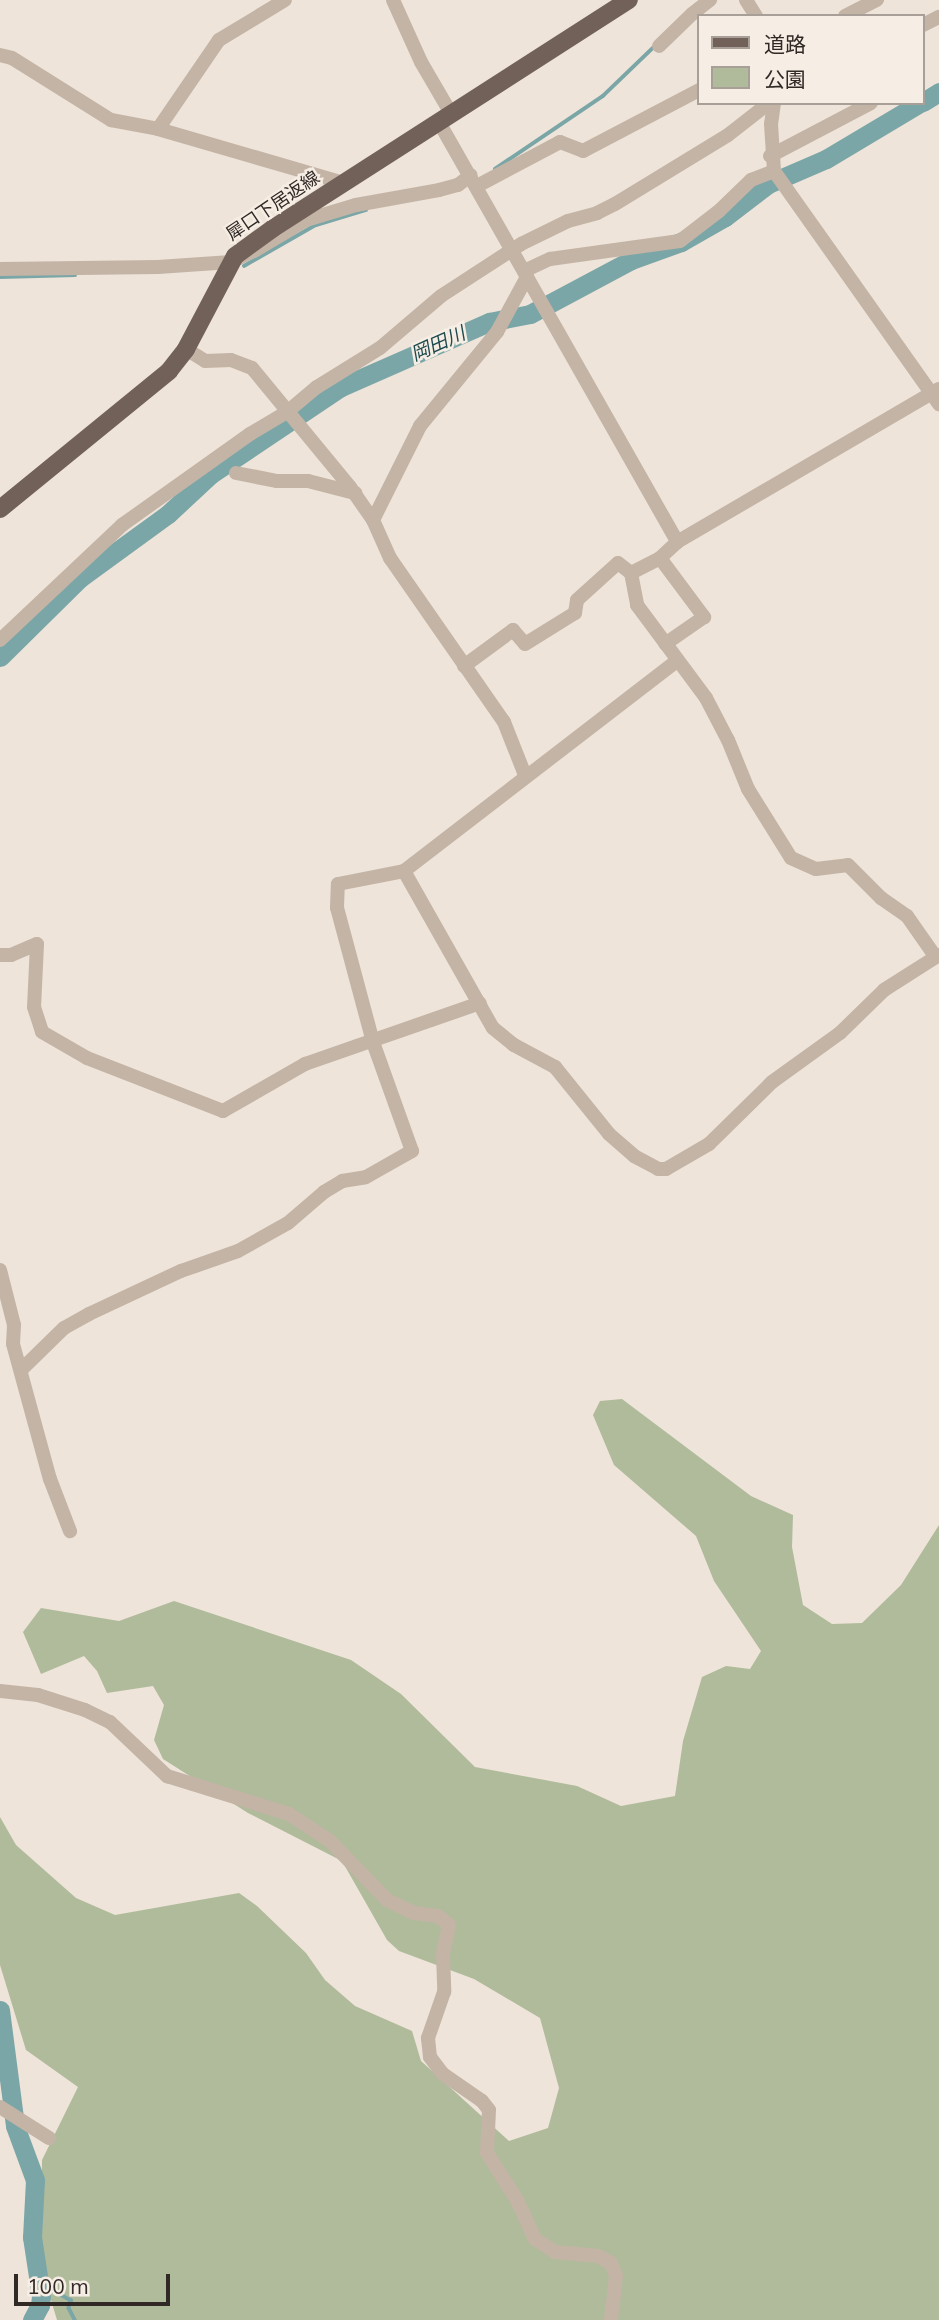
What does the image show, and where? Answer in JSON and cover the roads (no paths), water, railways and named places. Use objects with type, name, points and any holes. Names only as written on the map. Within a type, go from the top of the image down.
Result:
[{"type":"main road","name":"犀口下居返線","points":[[0,509],[169,371],[186,349],[230,262],[272,229],[629,0]]},
{"type":"street","points":[[158,129],[219,40],[285,0]]},
{"type":"street","points":[[393,0],[474,181],[510,250],[677,542]]},
{"type":"street","points":[[659,46],[688,7],[710,0]]},
{"type":"street","points":[[849,14],[877,0]]},
{"type":"street","points":[[0,55],[12,58],[111,120],[158,129],[344,183]]},
{"type":"street","points":[[0,269],[158,268],[230,262],[306,220],[356,205],[474,181],[560,142],[583,151],[698,91]]},
{"type":"street","points":[[0,640],[122,525],[250,434],[287,412],[317,387],[380,348],[440,296],[510,250],[568,221],[597,214],[615,204],[729,135],[766,105]]},
{"type":"street","points":[[631,573],[660,558],[677,542],[937,395],[774,171],[771,124],[774,105]]},
{"type":"street","points":[[373,520],[420,426],[497,332],[512,307],[525,274],[550,259],[680,241],[719,211],[751,180],[774,152],[867,105]]},
{"type":"street","points":[[751,180],[774,171]]},
{"type":"street","points":[[186,349],[205,361],[232,360],[252,368],[297,426],[355,493],[373,520],[390,558],[504,722],[525,775]]},
{"type":"street","points":[[236,473],[276,481],[308,481],[355,493]]},
{"type":"street","points":[[660,558],[704,617],[665,644]]},
{"type":"street","points":[[404,872],[493,1028],[514,1045],[555,1067],[609,1134],[647,1165],[667,1169],[709,1144],[772,1082],[840,1033],[884,990],[937,955],[907,916],[881,898],[848,865],[816,869],[791,858],[748,789],[728,740],[706,698],[637,605],[631,573],[618,563],[577,600],[575,613],[525,644],[513,630],[464,666]]},
{"type":"street","points":[[21,1370],[64,1328],[80,1318],[181,1271],[238,1251],[288,1223],[324,1192],[342,1181],[366,1177],[412,1151],[373,1042],[337,908],[338,884],[404,872],[525,775],[677,661]]},
{"type":"street","points":[[0,955],[11,955],[37,944],[34,1007],[42,1032],[87,1058],[223,1111],[305,1064],[480,1003]]},
{"type":"street","points":[[0,1270],[14,1325],[13,1344],[50,1479],[70,1531]]},
{"type":"street","points":[[0,1691],[38,1695],[85,1710],[110,1722],[167,1776],[289,1814],[330,1841],[362,1871],[372,1888],[387,1900],[415,1913],[438,1916],[449,1925],[443,1954],[444,1992],[428,2038],[430,2057],[443,2074],[489,2110],[487,2152],[517,2200],[535,2239],[555,2252],[598,2256],[615,2269],[611,2320]]},
{"type":"street","points":[[2,2108],[48,2138]]},
{"type":"waterway","points":[[495,169],[603,96],[655,46]]},
{"type":"waterway","name":"岡田川","points":[[925,101],[939,92]]},
{"type":"waterway","name":"岡田川","points":[[0,657],[80,578],[168,514],[211,474],[341,387],[489,322],[530,314],[631,260],[681,242],[725,217],[768,184],[826,159],[917,105]]},
{"type":"waterway","points":[[244,266],[316,225],[366,210]]},
{"type":"waterway","points":[[0,277],[75,275]]},
{"type":"waterway","name":"岡田川","points":[[0,2010],[15,2126],[35,2180],[32,2237],[41,2296],[40,2305],[32,2320]]},
{"type":"waterway","points":[[38,2282],[71,2300],[69,2308],[75,2320]]}]
